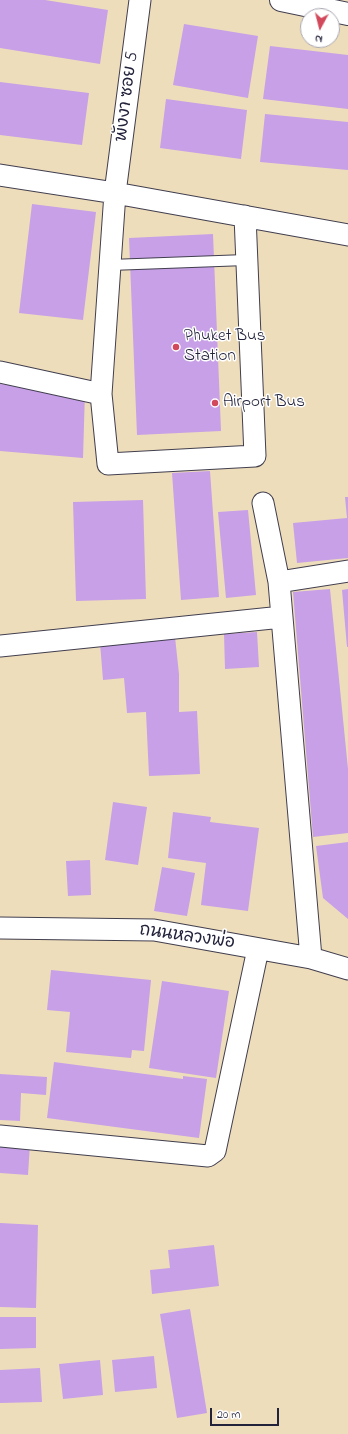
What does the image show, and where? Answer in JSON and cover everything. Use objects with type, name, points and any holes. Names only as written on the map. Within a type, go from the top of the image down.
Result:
[{"type":"street","name":"พังงา ซอย 5","points":[[140,0],[115,193],[101,394],[108,464],[255,456],[246,260]]},
{"type":"street","points":[[281,0],[348,14]]},
{"type":"street","points":[[0,175],[115,193],[348,235]]},
{"type":"street","points":[[245,216],[246,260]]},
{"type":"street","points":[[0,372],[101,394]]},
{"type":"street","points":[[264,503],[279,582],[310,958]]},
{"type":"street","points":[[279,582],[348,571]]},
{"type":"street","points":[[0,646],[282,617]]},
{"type":"street","name":"ถนนหลวงพ่อ","points":[[0,928],[154,930],[310,958],[348,969]]},
{"type":"street","points":[[0,1136],[208,1156],[215,1151],[258,949]]},
{"type":"lane","points":[[110,264],[246,260]]},
{"type":"building","points":[[0,0],[45,0],[108,10],[100,64],[0,48]]},
{"type":"building","points":[[184,24],[258,36],[248,98],[173,85]]},
{"type":"building","points":[[270,46],[348,55],[348,109],[263,99]]},
{"type":"building","points":[[0,82],[89,93],[82,145],[0,135]]},
{"type":"building","points":[[166,99],[247,110],[241,159],[160,148]]},
{"type":"building","points":[[265,114],[348,122],[348,170],[260,162]]},
{"type":"building","points":[[32,204],[96,212],[83,320],[19,313]]},
{"type":"building","name":"Phuket Bus Station","points":[[213,234],[221,431],[137,435],[129,238]]},
{"type":"building","points":[[0,384],[85,391],[83,458],[0,451]]},
{"type":"building","points":[[210,471],[219,597],[181,600],[172,473]]},
{"type":"building","points":[[345,497],[348,497],[348,558],[297,563],[293,523],[347,518]]},
{"type":"building","points":[[143,500],[146,599],[76,601],[73,502]]},
{"type":"building","points":[[248,510],[256,595],[226,598],[218,512]]},
{"type":"building","points":[[330,589],[348,769],[348,833],[313,837],[293,592]]},
{"type":"building","points":[[348,589],[348,647],[347,647],[342,590]]},
{"type":"building","points":[[257,632],[259,667],[225,669],[224,634]]},
{"type":"building","points":[[175,637],[179,674],[179,712],[197,711],[200,774],[149,776],[146,712],[127,713],[124,678],[103,680],[100,643]]},
{"type":"building","points":[[113,802],[147,807],[138,865],[105,860]]},
{"type":"building","points":[[173,812],[211,817],[210,822],[259,828],[248,911],[201,905],[206,863],[168,858]]},
{"type":"building","points":[[348,842],[348,919],[323,898],[316,846]]},
{"type":"building","points":[[90,860],[91,895],[68,896],[66,861]]},
{"type":"building","points":[[162,867],[195,873],[187,916],[154,911]]},
{"type":"building","points":[[51,970],[151,980],[144,1051],[132,1050],[131,1058],[66,1052],[70,1012],[47,1010]]},
{"type":"building","points":[[162,981],[229,991],[216,1078],[149,1068]]},
{"type":"building","points":[[54,1062],[183,1079],[183,1076],[207,1079],[199,1138],[47,1118]]},
{"type":"building","points":[[0,1074],[47,1077],[46,1095],[21,1093],[20,1121],[0,1120]]},
{"type":"building","points":[[0,1141],[30,1144],[28,1175],[0,1173]]},
{"type":"building","points":[[0,1223],[38,1225],[36,1308],[0,1307]]},
{"type":"building","points":[[214,1245],[219,1286],[152,1294],[150,1270],[170,1268],[168,1250]]},
{"type":"building","points":[[190,1309],[207,1413],[177,1418],[160,1314]]},
{"type":"building","points":[[0,1317],[36,1317],[36,1348],[0,1349]]},
{"type":"building","points":[[154,1356],[157,1388],[115,1392],[112,1360]]},
{"type":"building","points":[[100,1360],[103,1395],[63,1399],[59,1364]]},
{"type":"building","points":[[40,1368],[42,1402],[0,1403],[0,1370]]},
{"type":"place","name":"Phuket Bus Station","points":[[176,347]]},
{"type":"place","name":"Airport Bus","points":[[215,403]]}]
